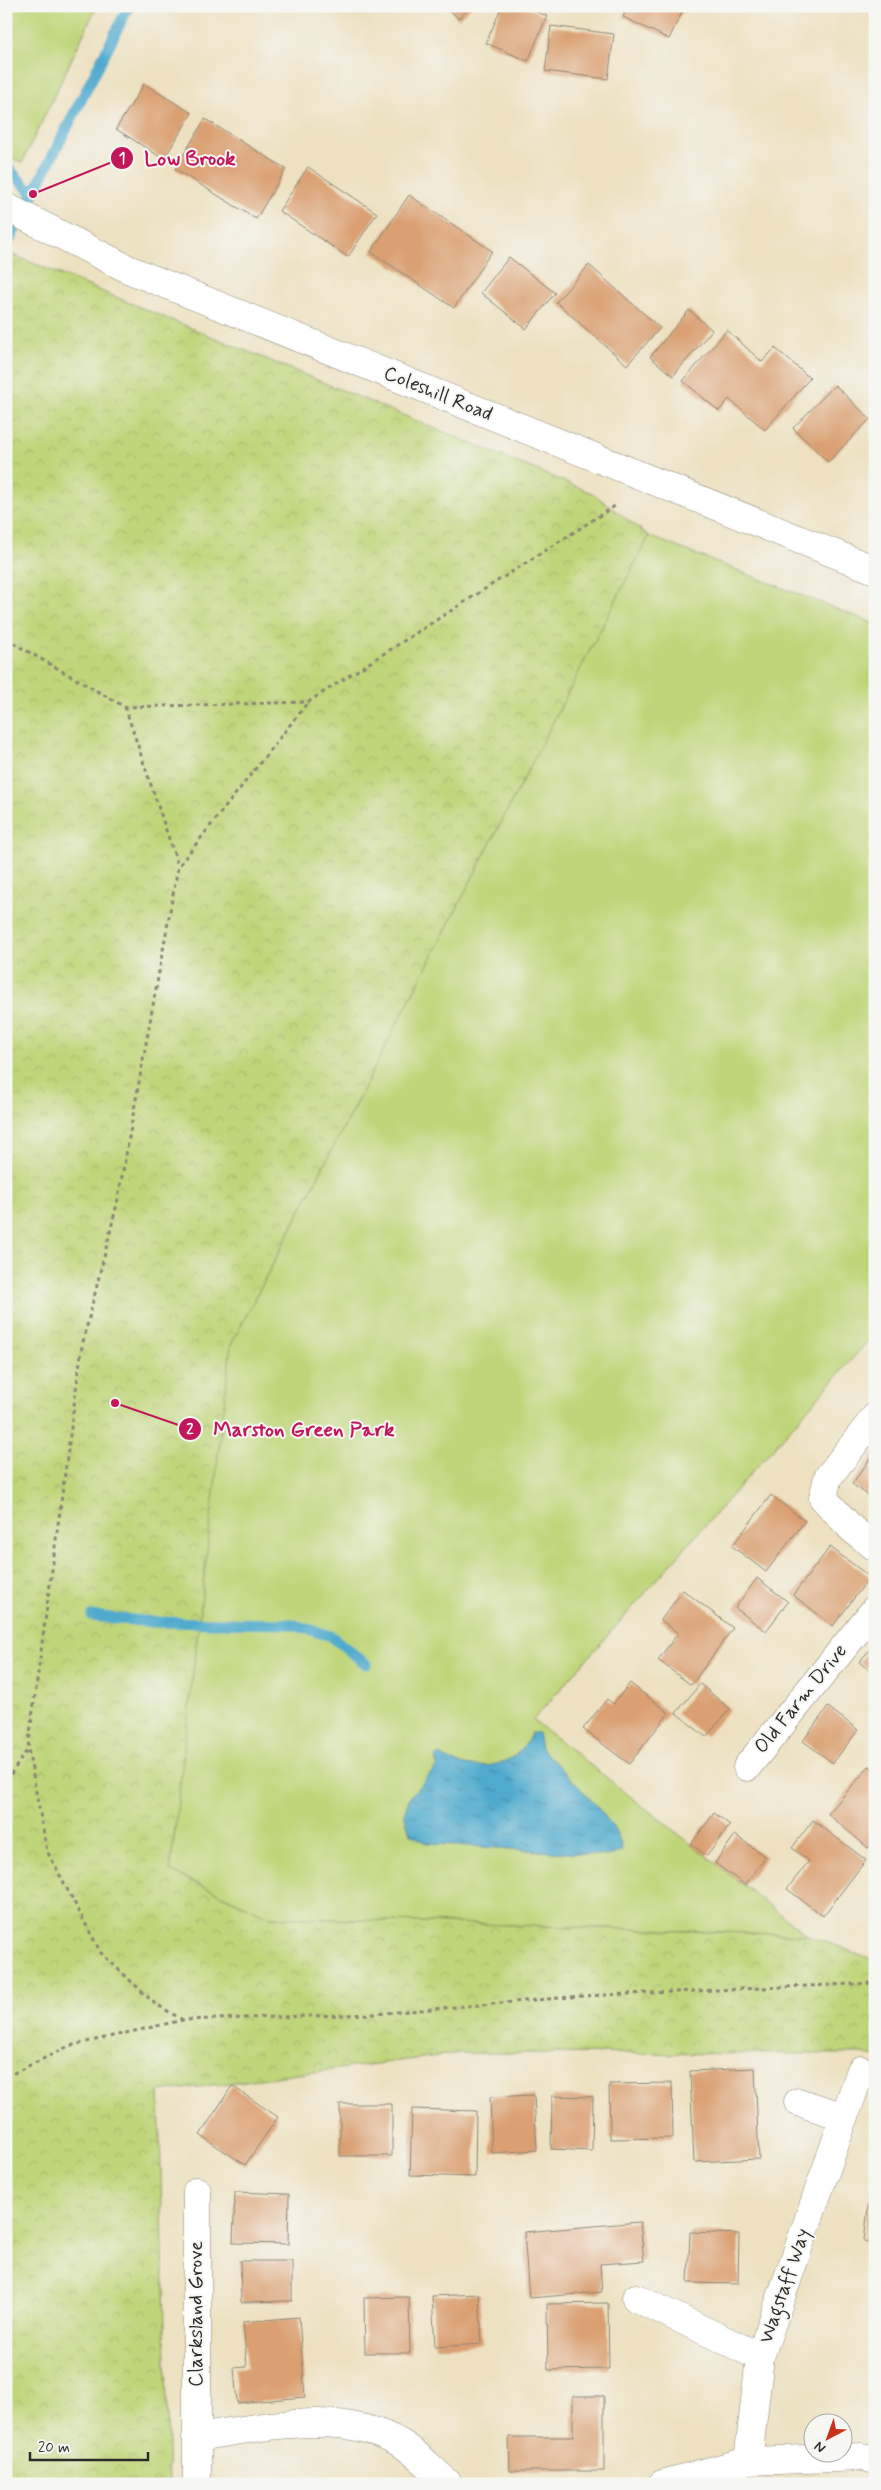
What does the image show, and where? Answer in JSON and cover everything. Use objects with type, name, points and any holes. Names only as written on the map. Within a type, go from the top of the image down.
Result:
[{"type":"street","name":"Coleshill Road","points":[[6,207],[130,270],[875,570]]},
{"type":"street","points":[[875,1417],[828,1477],[823,1498],[852,1528],[875,1547]]},
{"type":"street","name":"Old Farm Drive","points":[[747,1767],[875,1609]]},
{"type":"street","name":"Wagstaff Way","points":[[748,2461],[760,2357],[861,2070]]},
{"type":"street","points":[[798,2102],[845,2117]]},
{"type":"street","name":"Clarksland Grove","points":[[197,2191],[197,2484]]},
{"type":"street","points":[[636,2298],[760,2357]]},
{"type":"street","points":[[196,2437],[325,2421],[366,2428],[402,2444],[449,2484]]},
{"type":"street","points":[[662,2484],[748,2461],[863,2457],[875,2460]]},
{"type":"path","points":[[183,2020],[154,2002],[101,1953],[47,1852],[28,1748],[82,1346],[117,1204],[178,867],[308,702],[654,481]]},
{"type":"path","points":[[6,639],[124,708],[308,702]]},
{"type":"path","points":[[124,708],[178,867]]},
{"type":"path","points":[[6,1781],[28,1748]]},
{"type":"path","points":[[6,2077],[69,2046],[183,2020],[374,2014],[582,1996],[875,1983]]},
{"type":"green space","points":[[6,6],[97,6],[22,163],[6,155]]},
{"type":"green space","points":[[6,252],[592,493],[649,536],[231,1345],[170,1871],[269,1917],[807,1935],[875,1960],[875,2057],[862,2054],[461,2053],[159,2092],[169,2484],[6,2484]]},
{"type":"green space","points":[[649,536],[875,624],[875,1333],[533,1720],[807,1935],[269,1917],[170,1871],[229,1349]]},
{"type":"water","points":[[531,1733],[538,1733],[541,1748],[576,1783],[613,1827],[620,1840],[622,1851],[609,1856],[427,1843],[410,1834],[404,1813],[410,1797],[437,1766],[435,1758],[439,1754],[451,1761],[464,1765],[491,1765],[515,1755],[525,1745]]},
{"type":"building","points":[[447,6],[472,6],[458,19]]},
{"type":"building","points":[[502,6],[523,6],[547,16],[528,61],[486,43]]},
{"type":"building","points":[[628,6],[685,6],[669,39],[623,17]]},
{"type":"building","points":[[551,26],[614,34],[608,79],[545,71]]},
{"type":"building","points":[[144,84],[192,113],[164,159],[116,129]]},
{"type":"building","points":[[205,119],[286,169],[256,219],[175,169]]},
{"type":"building","points":[[308,167],[377,213],[348,257],[279,211]]},
{"type":"building","points":[[409,195],[492,251],[454,308],[371,252]]},
{"type":"building","points":[[509,257],[555,293],[526,329],[481,293]]},
{"type":"building","points":[[589,265],[660,328],[627,365],[556,302]]},
{"type":"building","points":[[689,310],[712,330],[673,376],[650,357]]},
{"type":"building","points":[[727,330],[762,362],[775,348],[810,378],[765,430],[729,399],[719,411],[683,381]]},
{"type":"building","points":[[835,385],[870,419],[828,462],[793,428]]},
{"type":"building","points":[[875,1452],[875,1500],[852,1484]]},
{"type":"building","points":[[771,1495],[805,1521],[766,1572],[732,1546]]},
{"type":"building","points":[[830,1547],[870,1577],[833,1626],[793,1595]]},
{"type":"building","points":[[757,1578],[788,1602],[766,1631],[735,1608]]},
{"type":"building","points":[[683,1590],[733,1628],[691,1685],[658,1660],[678,1633],[661,1620]]},
{"type":"building","points":[[875,1644],[875,1675],[859,1662]]},
{"type":"building","points":[[630,1683],[669,1713],[629,1764],[583,1729],[607,1699],[613,1704]]},
{"type":"building","points":[[700,1684],[730,1709],[706,1737],[676,1713]]},
{"type":"building","points":[[828,1707],[858,1730],[833,1763],[803,1741]]},
{"type":"building","points":[[869,1766],[875,1770],[875,1841],[868,1848],[828,1814]]},
{"type":"building","points":[[714,1813],[730,1825],[707,1856],[691,1844]]},
{"type":"building","points":[[813,1820],[866,1860],[823,1916],[787,1889],[809,1861],[792,1848]]},
{"type":"building","points":[[735,1835],[766,1857],[745,1885],[715,1863]]},
{"type":"building","points":[[755,2068],[759,2159],[694,2162],[690,2071]]},
{"type":"building","points":[[672,2083],[673,2138],[610,2139],[609,2084]]},
{"type":"building","points":[[232,2086],[278,2117],[245,2165],[200,2135]]},
{"type":"building","points":[[534,2095],[537,2150],[492,2153],[490,2097]]},
{"type":"building","points":[[552,2096],[593,2097],[592,2151],[551,2149]]},
{"type":"building","points":[[340,2104],[392,2104],[392,2156],[340,2156]]},
{"type":"building","points":[[412,2109],[476,2111],[475,2177],[410,2175]]},
{"type":"building","points":[[235,2192],[289,2194],[288,2244],[233,2243]]},
{"type":"building","points":[[869,2199],[875,2200],[875,2243],[864,2241]]},
{"type":"building","points":[[640,2222],[644,2261],[600,2264],[602,2292],[529,2298],[524,2232]]},
{"type":"building","points":[[690,2232],[739,2234],[738,2284],[688,2283]]},
{"type":"building","points":[[240,2261],[292,2261],[292,2301],[241,2302]]},
{"type":"building","points":[[479,2294],[482,2344],[435,2347],[432,2296]]},
{"type":"building","points":[[409,2297],[410,2353],[365,2353],[364,2298]]},
{"type":"building","points":[[608,2303],[609,2369],[548,2370],[547,2304]]},
{"type":"building","points":[[299,2317],[305,2397],[237,2403],[234,2368],[247,2367],[243,2322]]},
{"type":"building","points":[[573,2396],[604,2396],[604,2471],[510,2471],[509,2437],[573,2437]]},
{"type":"building","points":[[302,2479],[302,2484],[206,2484],[206,2482]]},
{"type":"waterway","points":[[6,247],[129,6]]},
{"type":"waterway","points":[[6,166],[33,194]]},
{"type":"waterway","points":[[92,1616],[152,1622],[291,1624],[331,1636],[366,1664]]},
{"type":"place","name":"Low Brook","points":[[33,194]]},
{"type":"place","name":"Marston Green Park","points":[[115,1403]]}]
